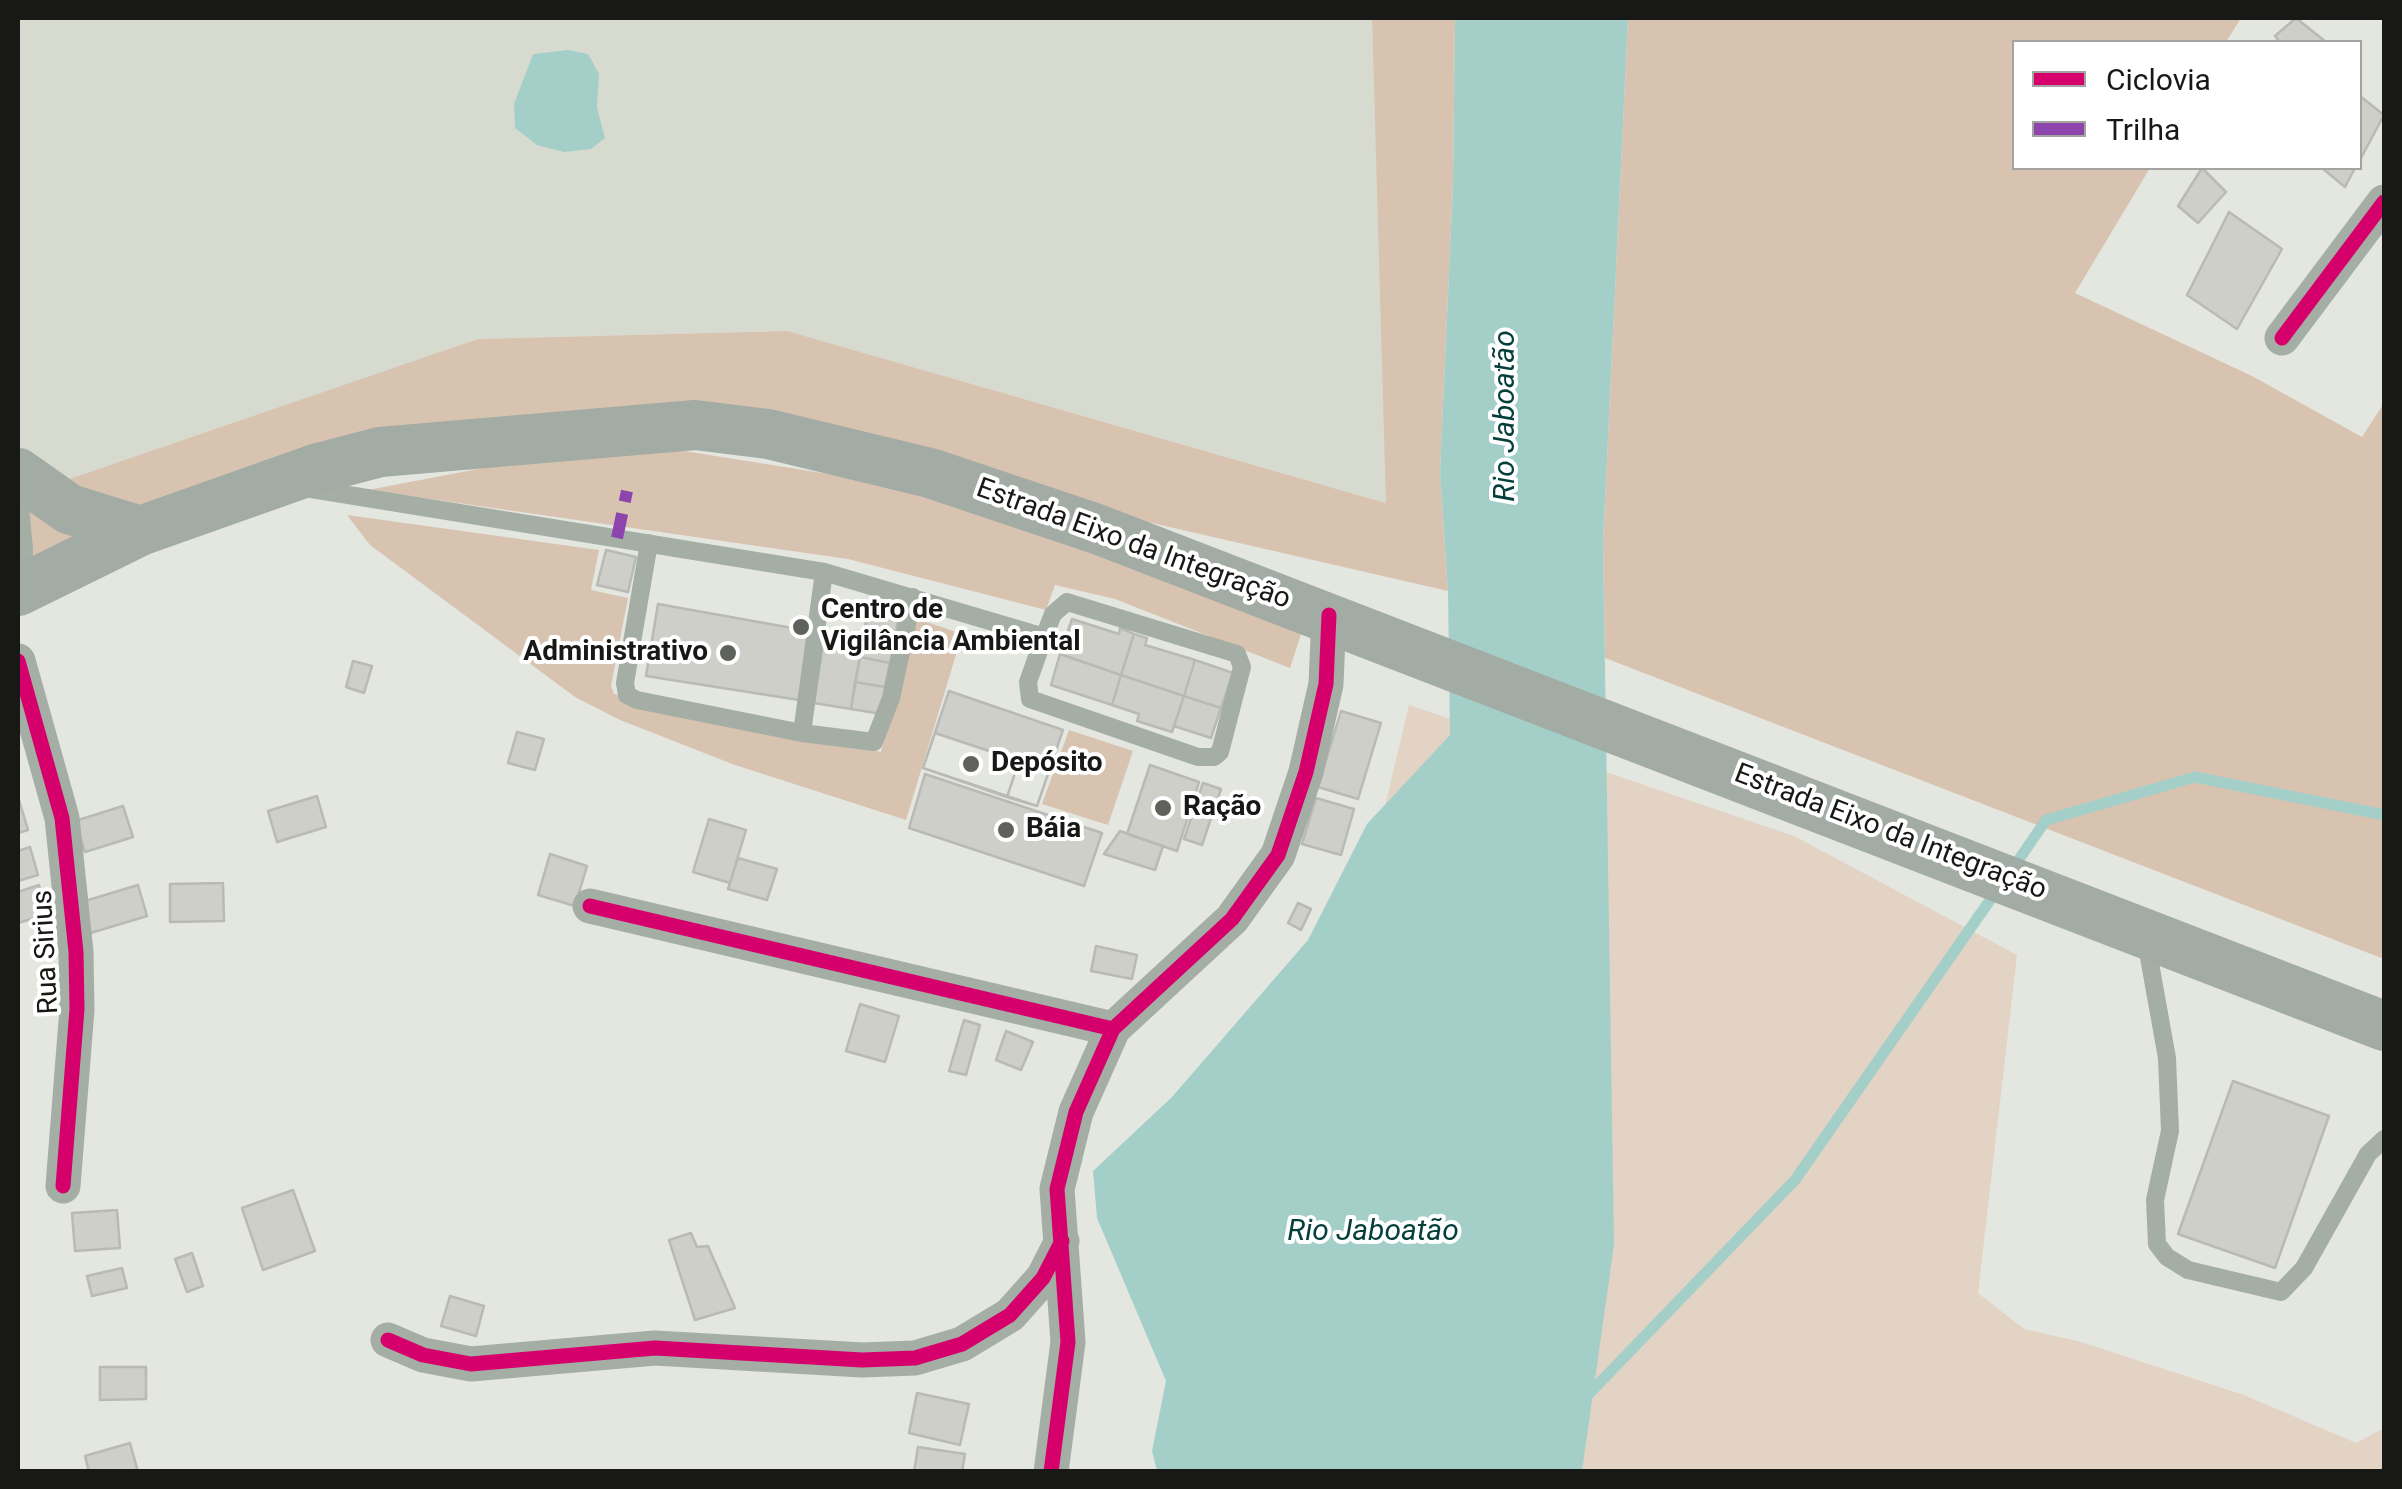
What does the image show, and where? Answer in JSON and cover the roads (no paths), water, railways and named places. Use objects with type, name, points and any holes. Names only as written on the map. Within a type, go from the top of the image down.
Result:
[{"type":"main road","name":"Estrada Eixo da Integração","points":[[19,590],[140,531],[272,483],[380,452],[694,425],[768,434],[930,473],[1097,529],[2384,1026]]},
{"type":"main road","points":[[18,473],[69,509],[140,531]]},
{"type":"street","points":[[2282,338],[2384,202]]},
{"type":"street","points":[[1051,1472],[1068,1342],[1057,1190],[1062,1159],[1088,1079],[1113,1029],[1232,920],[1278,855],[1306,772],[1326,684],[1350,624]]},
{"type":"street","name":"Rua Sirius","points":[[18,661],[62,818],[76,952],[78,1009],[63,1186]]},
{"type":"street","points":[[590,906],[1113,1029]]},
{"type":"street","points":[[388,1340],[423,1355],[471,1364],[655,1348],[862,1360],[915,1358],[962,1344],[1010,1314],[1043,1278],[1062,1241]]},
{"type":"lane","points":[[18,482],[24,549],[19,590]]},
{"type":"lane","points":[[272,483],[824,572],[1044,638]]},
{"type":"lane","points":[[649,543],[626,695],[802,733],[874,742],[892,698],[912,597]]},
{"type":"lane","points":[[802,733],[824,572]]},
{"type":"lane","points":[[1075,602],[1237,654],[1242,667],[1220,752],[1214,758],[1198,757],[1030,699],[1028,682],[1044,638],[1059,606],[1075,602]]},
{"type":"lane","points":[[2144,931],[2167,1058],[2170,1131],[2156,1200],[2157,1244],[2167,1257],[2188,1270],[2281,1292],[2304,1268],[2368,1154],[2384,1139]]},
{"type":"water","name":"Rio Jaboatão","points":[[1455,18],[1628,18],[1603,541],[1614,1245],[1582,1471],[1157,1471],[1152,1451],[1166,1381],[1097,1218],[1093,1171],[1172,1097],[1308,940],[1367,824],[1450,735],[1448,591],[1440,472],[1453,184]]},
{"type":"water","points":[[568,50],[588,54],[599,74],[597,108],[605,138],[591,149],[564,152],[537,145],[515,128],[514,104],[533,54]]},
{"type":"waterway","points":[[2011,871],[2046,820],[2195,777],[2384,815]]},
{"type":"waterway","points":[[1585,1398],[1795,1180],[1997,890]]},
{"type":"place","name":"Centro de Vigilância Ambiental","points":[[801,627]]},
{"type":"place","name":"Administrativo","points":[[728,653]]},
{"type":"place","name":"Depósito","points":[[971,764]]},
{"type":"place","name":"Ração","points":[[1163,808]]},
{"type":"place","name":"Báia","points":[[1006,830]]}]
